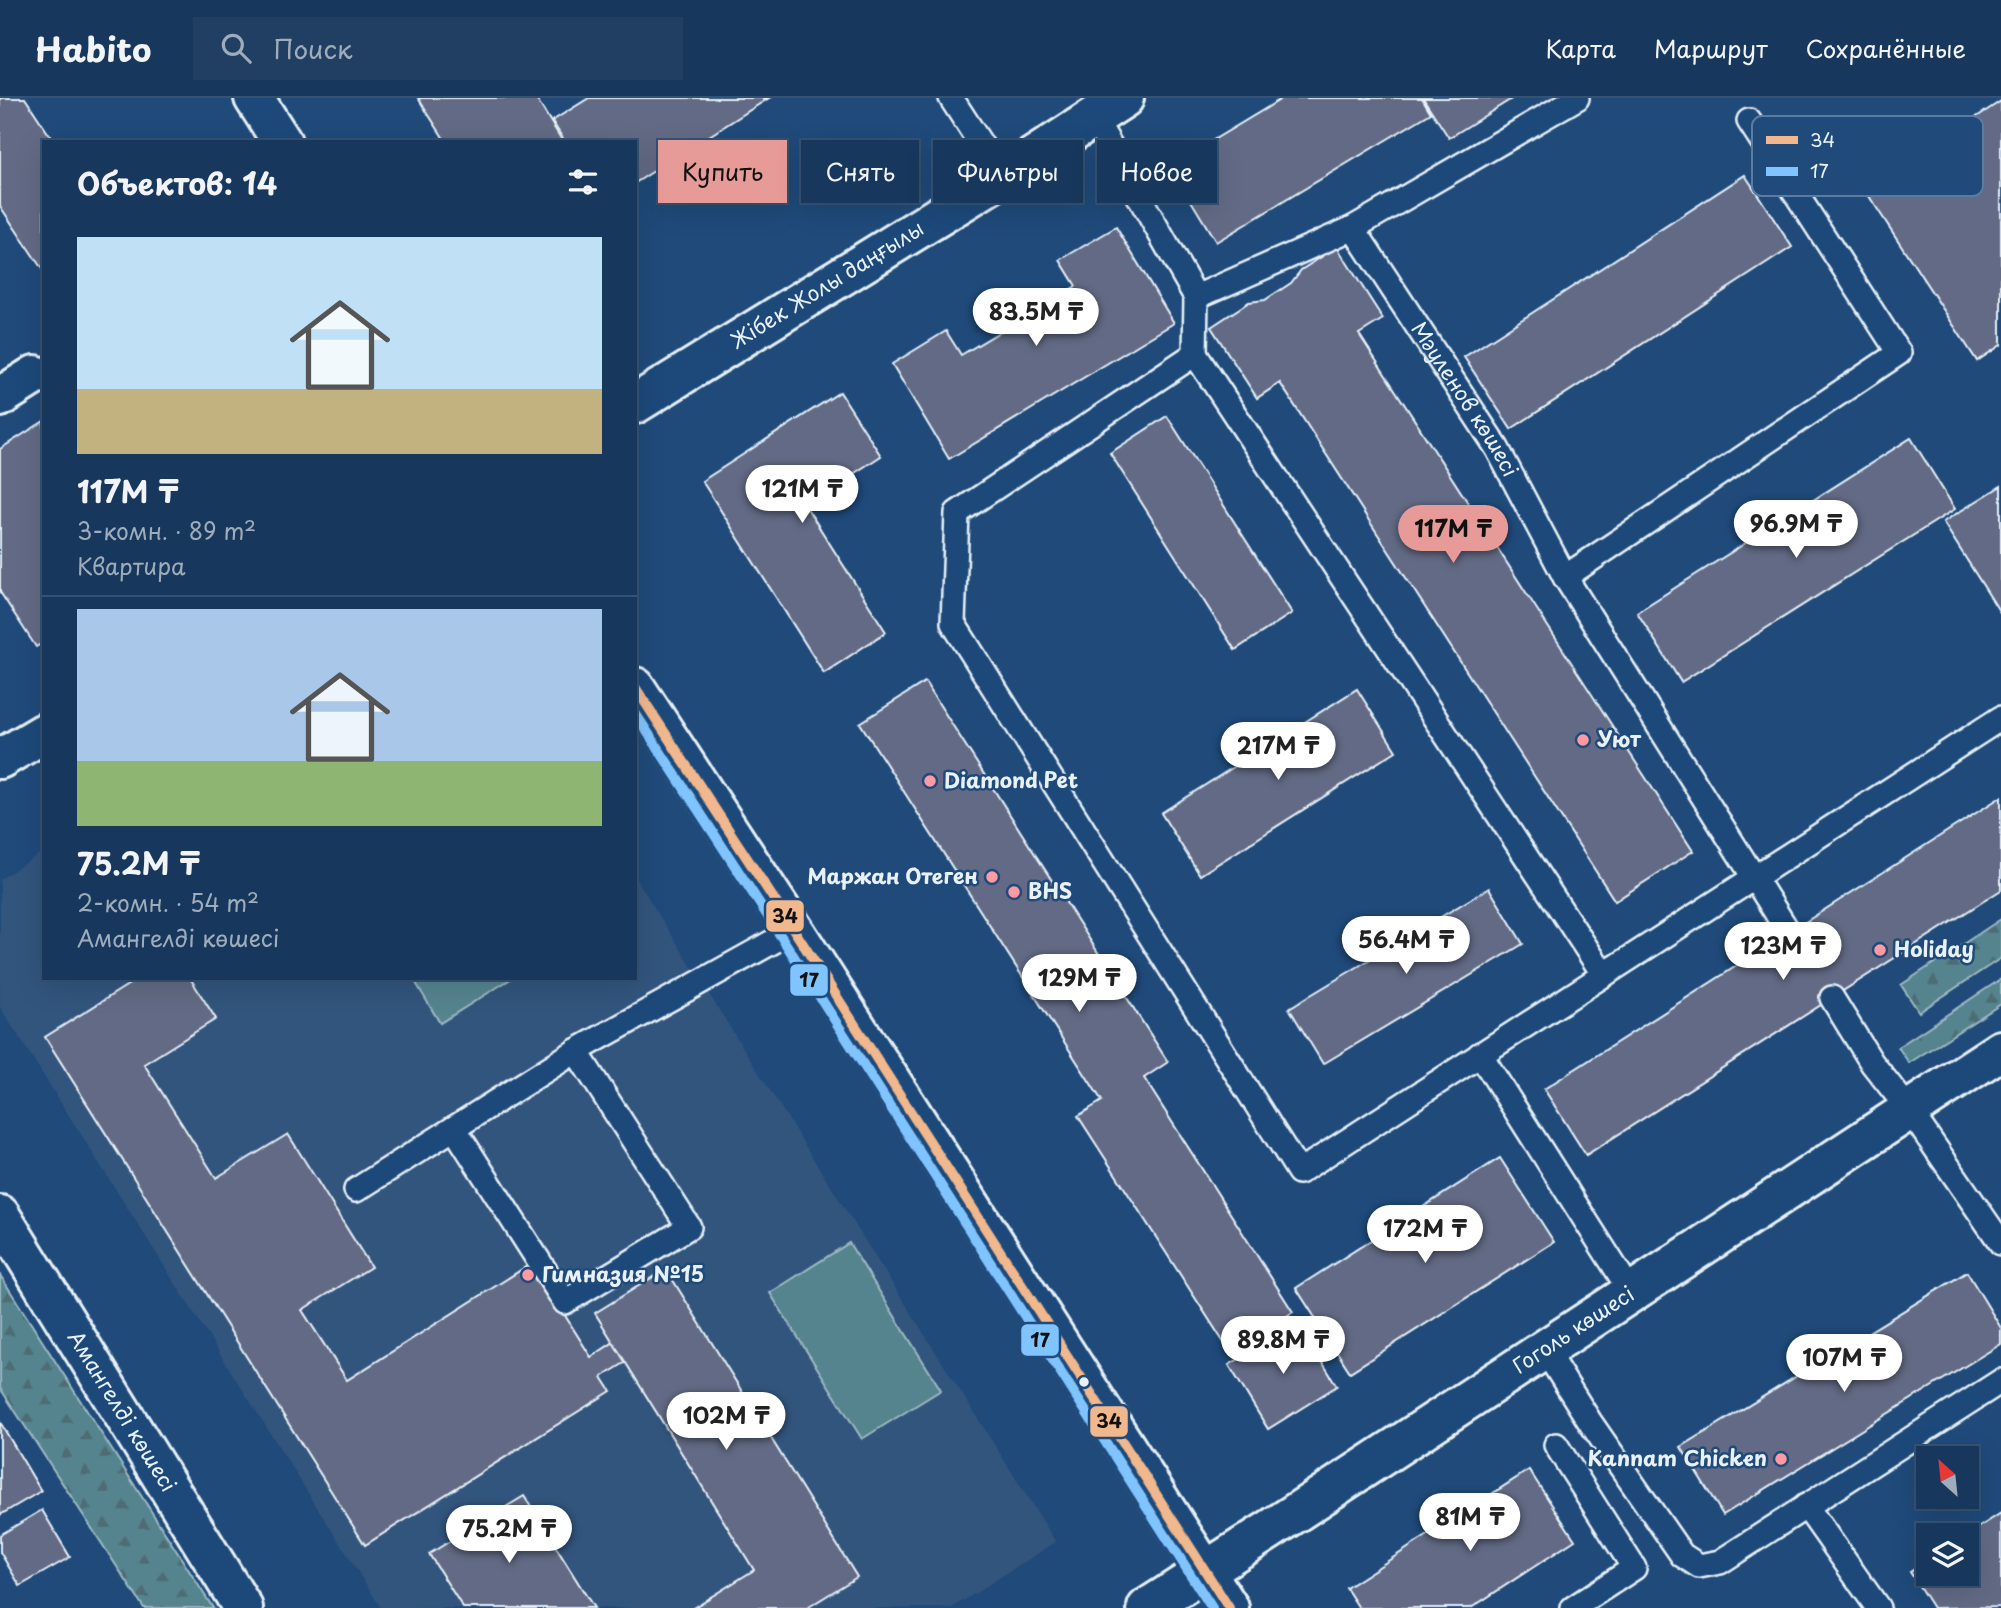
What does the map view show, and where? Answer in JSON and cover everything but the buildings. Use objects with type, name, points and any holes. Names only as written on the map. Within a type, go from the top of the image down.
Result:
[{"type":"main road","points":[[254,98],[281,140]]},
{"type":"main road","name":"Жібек Жолы даңғылы","points":[[1059,140],[1109,108]]},
{"type":"main road","name":"Жібек Жолы даңғылы","points":[[637,403],[960,203]]},
{"type":"main road","points":[[0,397],[35,375]]},
{"type":"main road","points":[[637,690],[1229,1608]]},
{"type":"main road","points":[[0,759],[42,734]]},
{"type":"main road","name":"Гоголь көшесі","points":[[1147,1608],[2001,1050]]},
{"type":"main road","name":"Амангелді көшесі","points":[[0,1215],[243,1608]]},
{"type":"lane","points":[[951,98],[978,140]]},
{"type":"lane","points":[[1196,298],[1353,228],[1577,98]]},
{"type":"lane","points":[[1109,108],[1196,298],[1195,354],[1604,975]]},
{"type":"lane","points":[[1749,121],[1752,126]]},
{"type":"lane","points":[[1565,577],[1899,353],[1797,196]]},
{"type":"lane","name":"Мәуленов көшесі","points":[[1353,228],[1497,448],[1565,577],[1789,933]]},
{"type":"lane","points":[[1195,354],[957,513],[953,623],[1298,1172],[2001,718]]},
{"type":"lane","points":[[356,1190],[576,1051],[794,930]]},
{"type":"lane","points":[[1832,998],[1872,1063],[1909,1111],[2001,1243]]},
{"type":"lane","points":[[454,1128],[565,1302],[689,1227],[576,1051]]},
{"type":"lane","points":[[1480,1054],[1631,1292]]},
{"type":"lane","points":[[1545,1350],[1590,1422],[1682,1555],[1699,1566],[1720,1562],[2001,1381]]},
{"type":"lane","points":[[1556,1445],[1633,1568],[1573,1608]]},
{"type":"lane","points":[[1806,1506],[1878,1608]]},
{"type":"shaded area","name":"Гимназия №15","points":[[42,852],[42,980],[637,980],[637,880],[1056,1542],[952,1608],[381,1608],[0,1007],[0,879]]},
{"type":"green space","points":[[2001,919],[2001,958],[1919,1012],[1901,985]]},
{"type":"green space","points":[[2001,979],[2001,1004],[1909,1063],[1898,1047]]},
{"type":"green space","points":[[414,980],[509,980],[440,1023]]},
{"type":"green space","points":[[849,1243],[941,1390],[862,1439],[770,1293]]},
{"type":"green space","points":[[0,1275],[213,1608],[144,1608],[0,1388]]},
{"type":"transit line","name":"34","points":[[637,690],[1229,1608]]},
{"type":"transit line","name":"17","points":[[637,716],[1212,1608]]},
{"type":"place","name":"Уют","points":[[1583,740]]},
{"type":"place","name":"Diamond Pet","points":[[930,781]]},
{"type":"place","name":"Маржан Отеген","points":[[992,877]]},
{"type":"place","name":"BHS","points":[[1014,892]]},
{"type":"place","name":"Holiday","points":[[1880,950]]},
{"type":"place","name":"Гимназия №15","points":[[528,1275]]},
{"type":"place","name":"Kannam Chicken","points":[[1781,1459]]}]
